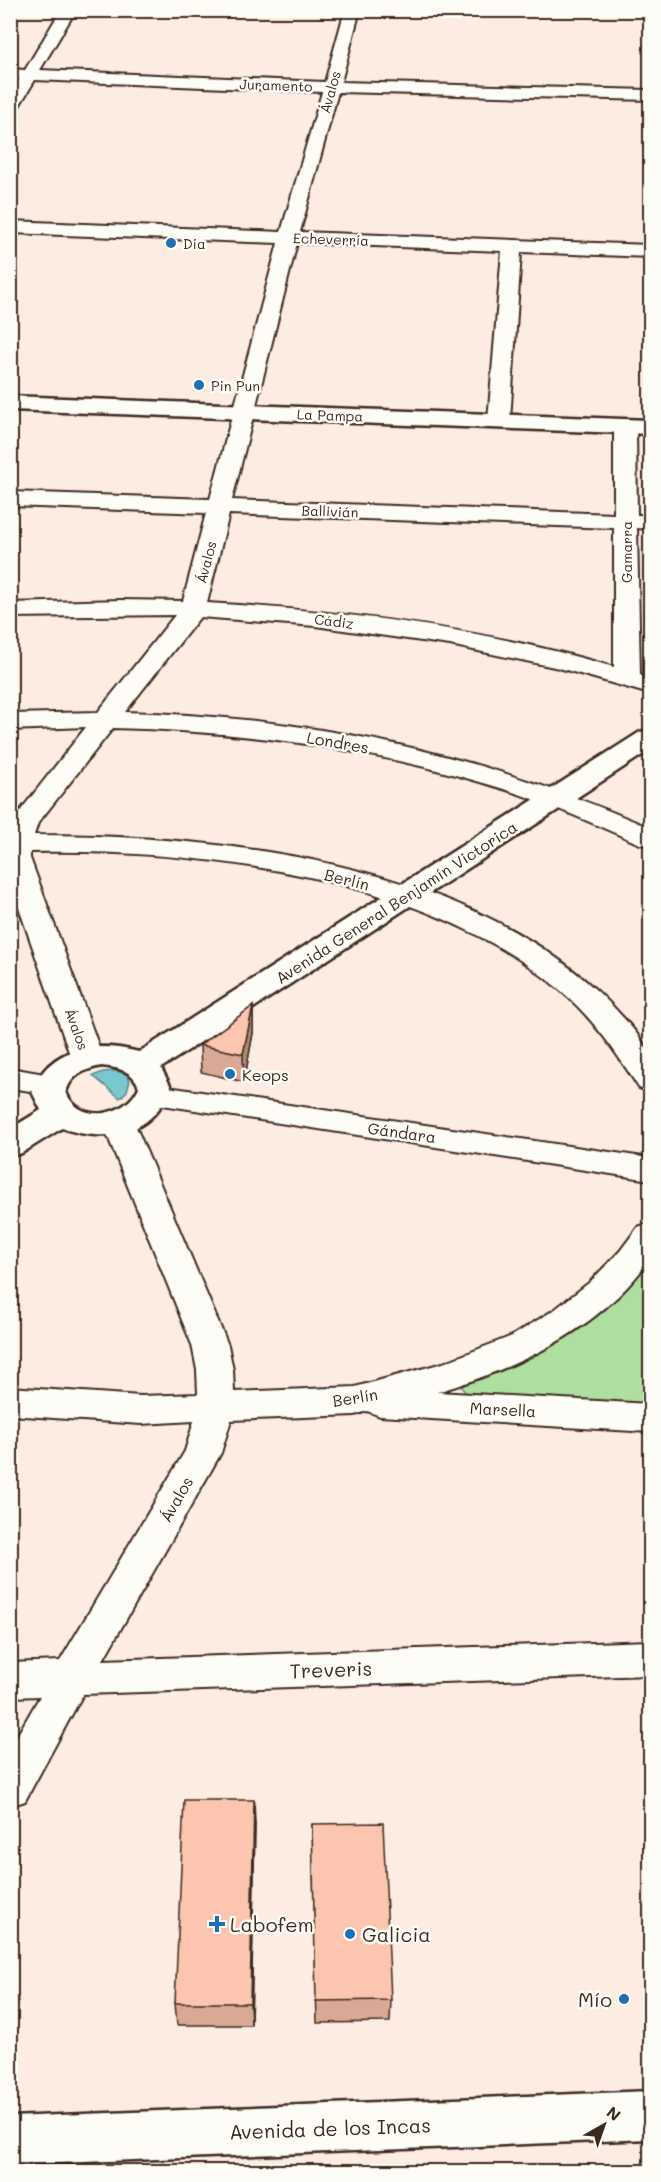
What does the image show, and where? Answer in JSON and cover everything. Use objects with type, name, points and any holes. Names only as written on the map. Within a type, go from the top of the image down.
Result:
[{"type":"street","points":[[10,107],[69,10]]},
{"type":"street","name":"Ávalos","points":[[87,1058],[15,858],[14,844],[25,822],[193,609],[289,237],[353,10]]},
{"type":"street","name":"Juramento","points":[[10,74],[331,87],[651,95]]},
{"type":"street","name":"Echeverría","points":[[10,227],[651,251]]},
{"type":"street","points":[[500,421],[512,246]]},
{"type":"street","name":"La Pampa","points":[[10,403],[651,427]]},
{"type":"street","name":"Gamarra","points":[[625,426],[627,678]]},
{"type":"street","name":"Ballivián","points":[[10,499],[651,522]]},
{"type":"street","name":"Cádiz","points":[[10,610],[136,607],[332,620],[461,639],[549,658],[627,678],[651,687]]},
{"type":"street","name":"Londres","points":[[10,722],[105,719],[213,724],[355,744],[436,762],[557,798],[651,838]]},
{"type":"street","name":"Avenida General Benjamín Victorica","points":[[141,1066],[651,738]]},
{"type":"street","name":"Berlín","points":[[14,844],[130,846],[210,853],[299,867],[407,895],[454,913],[498,934],[539,959],[576,988],[608,1019],[635,1054],[651,1081]]},
{"type":"street","points":[[10,1078],[56,1099],[87,1124],[118,1122],[141,1112],[154,1095],[153,1079],[141,1066],[117,1056],[87,1058],[64,1068],[56,1099],[10,1145]]},
{"type":"street","name":"Gándara","points":[[154,1095],[651,1169]]},
{"type":"street","name":"Ávalos","points":[[10,1788],[203,1452],[216,1408],[215,1370],[210,1345],[118,1122]]},
{"type":"street","name":"Berlín","points":[[10,1401],[67,1407],[141,1410],[355,1401],[452,1374],[524,1345],[566,1319],[602,1291],[651,1236]]},
{"type":"street","name":"Marsella","points":[[355,1401],[651,1418]]},
{"type":"street","name":"Treveris","points":[[10,1680],[651,1658]]},
{"type":"street","name":"Avenida de los Incas","points":[[10,2141],[651,2115]]},
{"type":"green space","points":[[650,1252],[650,1404],[471,1400],[462,1388],[464,1378],[615,1296]]},
{"type":"water","points":[[115,1071],[126,1074],[130,1080],[127,1091],[120,1098],[93,1076]]},
{"type":"building","points":[[253,1006],[243,1054],[200,1045]]},
{"type":"building","name":"Labofem","points":[[184,1800],[254,1800],[250,2003],[175,2003]]},
{"type":"building","name":"Galicia","points":[[383,1823],[391,2000],[316,2001],[312,1824]]},
{"type":"place","name":"Dia","points":[[171,243]]},
{"type":"place","name":"Pin Pun","points":[[199,385]]},
{"type":"place","name":"Keops","points":[[230,1074]]},
{"type":"place","name":"Labofem","points":[[217,1924]]},
{"type":"place","name":"Galicia","points":[[350,1934]]},
{"type":"place","name":"Mío","points":[[624,1999]]}]
